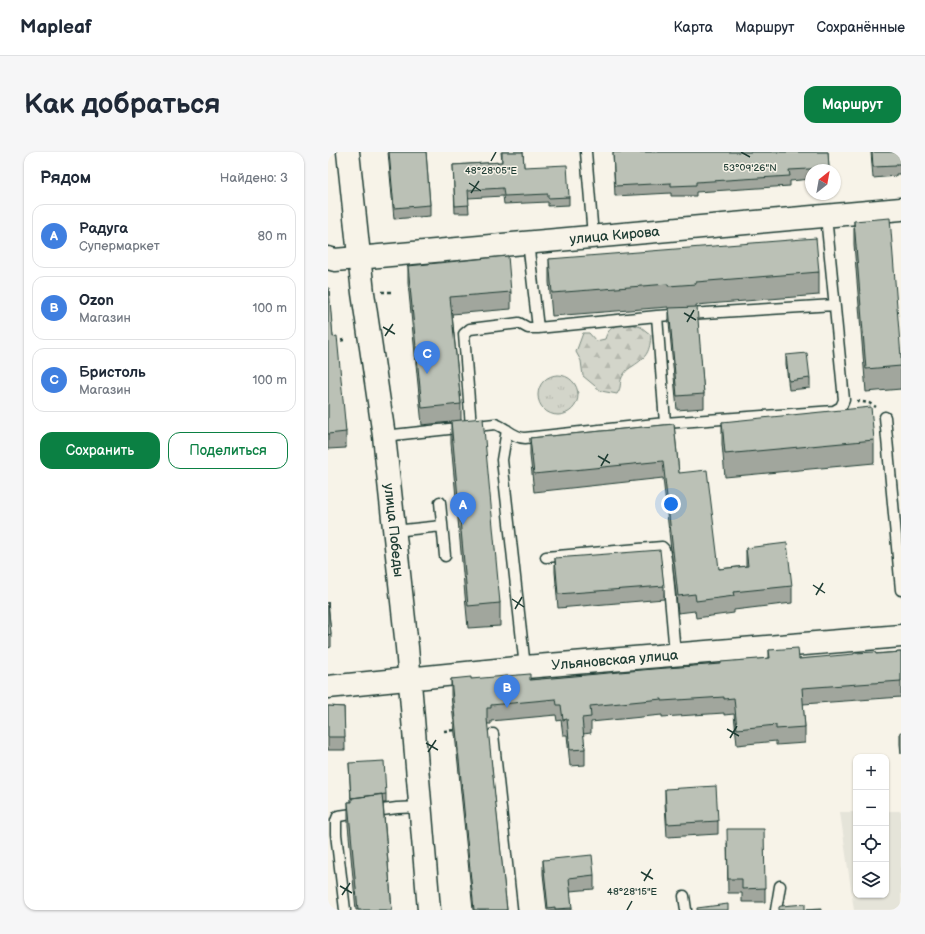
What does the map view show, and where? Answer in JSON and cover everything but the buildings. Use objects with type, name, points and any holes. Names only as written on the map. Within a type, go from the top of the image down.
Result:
[{"type":"main road","name":"улица Победы","points":[[348,152],[363,293],[384,436],[411,678],[429,910]]},
{"type":"main road","name":"улица Кирова","points":[[328,258],[335,260],[901,209]]},
{"type":"main road","name":"Ульяновская улица","points":[[328,687],[525,666],[901,636]]},
{"type":"lane","points":[[586,152],[593,236]]},
{"type":"lane","points":[[384,436],[495,424],[502,426],[519,438],[525,438],[665,423],[834,411],[841,407],[844,400],[826,216]]},
{"type":"lane","points":[[528,242],[538,328]]},
{"type":"lane","points":[[471,426],[464,334],[470,329],[519,323],[528,328],[538,328],[657,316],[834,305]]},
{"type":"lane","points":[[657,316],[665,423]]},
{"type":"lane","points":[[885,417],[901,590]]},
{"type":"lane","points":[[507,430],[502,460],[525,666]]},
{"type":"lane","points":[[440,502],[445,556]]},
{"type":"lane","points":[[394,531],[442,526]]},
{"type":"lane","points":[[546,556],[662,547],[664,549],[667,564],[675,653]]},
{"type":"lane","points":[[494,734],[512,910]]},
{"type":"lane","points":[[345,910],[336,834],[336,821],[338,816],[421,806]]},
{"type":"lane","points":[[776,910],[780,886]]},
{"type":"lane","points":[[684,896],[686,910]]},
{"type":"path","points":[[334,341],[345,340]]},
{"type":"path","points":[[844,400],[869,403],[881,410],[885,417]]},
{"type":"path","points":[[444,731],[460,729]]},
{"type":"shaded area","points":[[889,811],[901,811],[901,910],[854,910],[840,812],[853,812],[853,898],[889,898]]},
{"type":"green space","points":[[631,324],[641,327],[651,335],[649,349],[642,360],[628,369],[625,373],[621,379],[620,388],[617,394],[601,391],[583,376],[581,361],[576,352],[583,333],[589,333],[596,341],[605,339],[612,328]]},
{"type":"green space","points":[[554,375],[562,375],[569,378],[575,384],[578,395],[575,406],[569,412],[562,415],[554,415],[547,412],[541,406],[538,399],[538,391],[541,384],[547,378]]},
{"type":"place","name":"Бристоль","points":[[427,374]]},
{"type":"place","name":"Радуга","points":[[463,525]]},
{"type":"place","name":"Ozon","points":[[507,708]]}]
